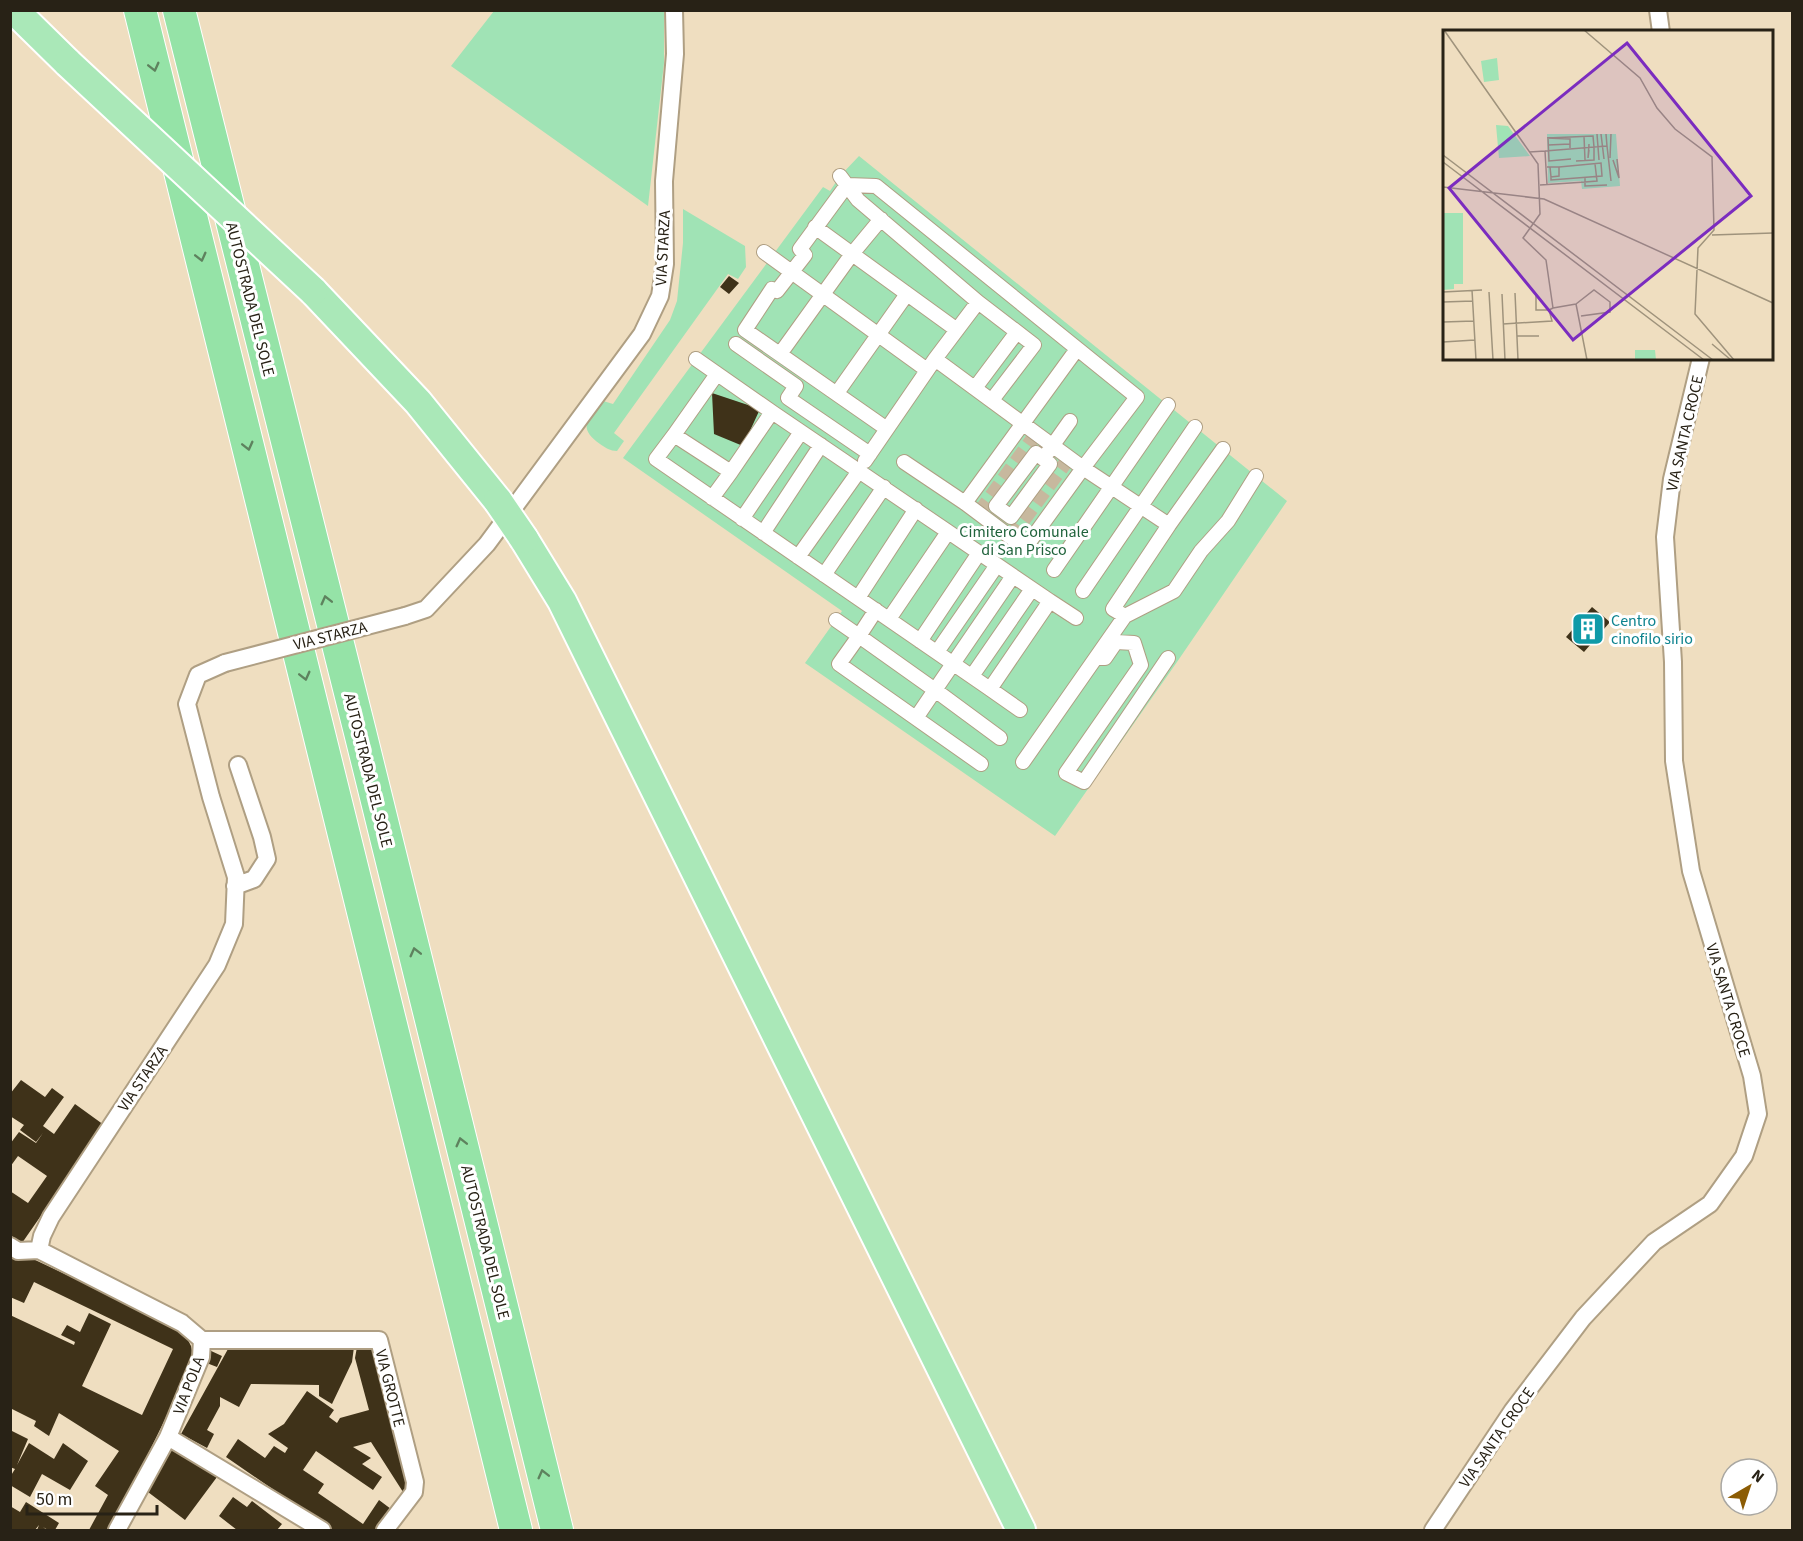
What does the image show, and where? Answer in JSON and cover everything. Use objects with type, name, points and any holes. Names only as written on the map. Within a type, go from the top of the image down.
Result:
[{"type":"highway","points":[[14,10],[312,291],[418,402],[498,501],[524,539],[562,601],[1021,1530]]},
{"type":"highway","points":[[140,10],[516,1530]]},
{"type":"highway","name":"AUTOSTRADA DEL SOLE","points":[[179,10],[360,732],[556,1530]]},
{"type":"street","name":"VIA STARZA","points":[[39,1250],[42,1236],[51,1217],[217,965],[234,924],[236,877],[211,797],[187,704],[198,675],[225,663],[426,609],[487,544],[642,334],[660,296],[665,264],[664,181],[675,54],[674,10]]},
{"type":"street","points":[[1658,10],[1661,30]]},
{"type":"street","points":[[843,180],[858,200],[978,302],[1034,345],[992,400]]},
{"type":"street","points":[[843,180],[800,249],[805,255],[777,291],[772,289],[745,330],[887,429]]},
{"type":"street","points":[[843,180],[876,186],[1137,397],[1083,468],[1025,553],[965,503],[904,462]]},
{"type":"street","points":[[780,354],[880,219]]},
{"type":"street","points":[[815,227],[957,330]]},
{"type":"street","points":[[764,252],[878,335],[975,388],[1083,468],[1169,525]]},
{"type":"street","points":[[837,393],[907,294]]},
{"type":"street","points":[[798,557],[931,364],[978,302]]},
{"type":"street","points":[[975,388],[1017,332]]},
{"type":"street","points":[[736,344],[796,386],[788,398],[865,462],[884,488],[1076,618]]},
{"type":"street","points":[[965,503],[1077,349]]},
{"type":"street","points":[[696,359],[822,445],[865,462]]},
{"type":"street","name":"VIA SANTA CROCE","points":[[1433,1530],[1513,1410],[1582,1318],[1654,1242],[1710,1204],[1744,1156],[1758,1114],[1752,1076],[1691,871],[1674,761],[1673,662],[1665,537],[1672,479],[1701,360]]},
{"type":"street","points":[[717,374],[656,459],[1020,710]]},
{"type":"street","points":[[1054,570],[1168,405]]},
{"type":"street","points":[[712,498],[772,412]]},
{"type":"street","points":[[994,525],[1004,512],[1011,517],[1050,464],[1043,459],[1070,422]]},
{"type":"street","points":[[1083,591],[1195,427]]},
{"type":"street","points":[[742,519],[801,432]]},
{"type":"street","points":[[674,435],[730,472]]},
{"type":"street","points":[[763,532],[822,445]]},
{"type":"street","points":[[1125,616],[1113,609],[1222,449]]},
{"type":"street","points":[[1023,762],[1125,616],[1156,605],[1174,591],[1201,551],[1228,521],[1256,476]]},
{"type":"street","points":[[824,575],[884,488]]},
{"type":"street","points":[[858,597],[916,509]]},
{"type":"street","points":[[889,619],[948,532]]},
{"type":"street","points":[[920,640],[980,553]]},
{"type":"street","points":[[937,652],[997,565]]},
{"type":"street","points":[[916,718],[1013,576]]},
{"type":"street","points":[[972,676],[1032,589]]},
{"type":"street","points":[[990,689],[1050,601]]},
{"type":"street","points":[[876,610],[839,664],[981,764]]},
{"type":"street","points":[[836,620],[1000,738]]},
{"type":"street","points":[[1096,658],[1105,658],[1116,642],[1134,643],[1141,665],[1066,772],[1084,782],[1168,658]]},
{"type":"street","points":[[235,886],[254,879],[267,859],[238,765]]},
{"type":"street","name":"VIA POLA","points":[[10,1246],[18,1251],[39,1250],[182,1323],[202,1340],[201,1357],[168,1437],[117,1530]]},
{"type":"street","name":"VIA GROTTE","points":[[202,1340],[379,1340],[415,1482],[414,1492],[385,1530]]},
{"type":"street","points":[[168,1437],[322,1530]]},
{"type":"green space","points":[[494,11],[664,11],[664,63],[648,206],[451,66]]},
{"type":"green space","name":"Cimitero Comunale di San Prisco","points":[[859,156],[1287,501],[1055,836],[805,663],[842,611],[623,458],[823,187],[830,191],[840,176]]},
{"type":"green space","points":[[683,209],[745,246],[746,267],[738,279],[728,274],[614,433],[624,441],[617,451],[612,450],[593,438],[587,428],[587,423],[600,400],[613,404],[670,320],[677,301],[683,243]]},
{"type":"building","points":[[729,276],[739,283],[729,294],[720,287]]},
{"type":"building","points":[[712,393],[760,409],[743,446],[714,434]]},
{"type":"building","name":"Centro cinofilo sirio","points":[[1592,607],[1610,622],[1584,652],[1566,637]]},
{"type":"building","points":[[21,1080],[45,1097],[52,1088],[64,1097],[43,1126],[54,1134],[75,1104],[104,1125],[22,1243],[10,1235],[10,1191],[28,1203],[47,1176],[18,1156],[10,1167],[10,1144],[19,1132],[36,1143],[43,1133],[36,1142],[20,1130],[24,1125],[10,1116],[10,1094]]},
{"type":"building","points":[[16,1251],[178,1327],[185,1334],[191,1346],[194,1360],[111,1530],[89,1530],[108,1495],[95,1486],[119,1451],[59,1413],[49,1436],[34,1426],[36,1421],[10,1408],[10,1315],[74,1345],[75,1342],[61,1335],[67,1325],[80,1332],[89,1313],[111,1324],[82,1386],[142,1415],[173,1349],[34,1282],[24,1303],[10,1297],[10,1263]]},
{"type":"building","points":[[375,1345],[413,1489],[403,1492],[371,1442],[353,1447],[371,1458],[362,1464],[382,1477],[373,1490],[316,1451],[303,1470],[324,1484],[318,1493],[363,1524],[379,1500],[391,1509],[376,1530],[332,1530],[226,1457],[238,1439],[265,1458],[274,1446],[285,1453],[288,1448],[268,1434],[284,1424],[307,1391],[334,1410],[329,1417],[337,1423],[340,1418],[369,1410],[355,1358],[357,1347]]},
{"type":"building","points":[[354,1347],[352,1362],[332,1404],[319,1396],[319,1385],[251,1384],[239,1407],[220,1397],[220,1406],[207,1430],[214,1434],[207,1448],[181,1434],[228,1349]]},
{"type":"building","points":[[209,1350],[222,1356],[217,1367],[204,1362]]},
{"type":"building","points":[[10,1430],[28,1439],[17,1465],[29,1443],[54,1459],[63,1443],[88,1461],[70,1490],[42,1474],[30,1497],[10,1485],[10,1477],[15,1469],[10,1467]]},
{"type":"building","points":[[172,1443],[217,1477],[185,1520],[144,1489]]},
{"type":"building","points":[[233,1497],[247,1507],[252,1501],[282,1524],[277,1530],[237,1530],[219,1516]]},
{"type":"building","points":[[26,1502],[59,1523],[55,1530],[43,1527],[47,1530],[37,1530],[39,1525],[35,1530],[10,1530],[10,1506],[20,1512]]},
{"type":"tunnel","points":[[979,513],[1036,434]]},
{"type":"tunnel","points":[[1011,537],[1069,458]]},
{"type":"place","name":"Centro cinofilo sirio","points":[[1588,629]]}]
